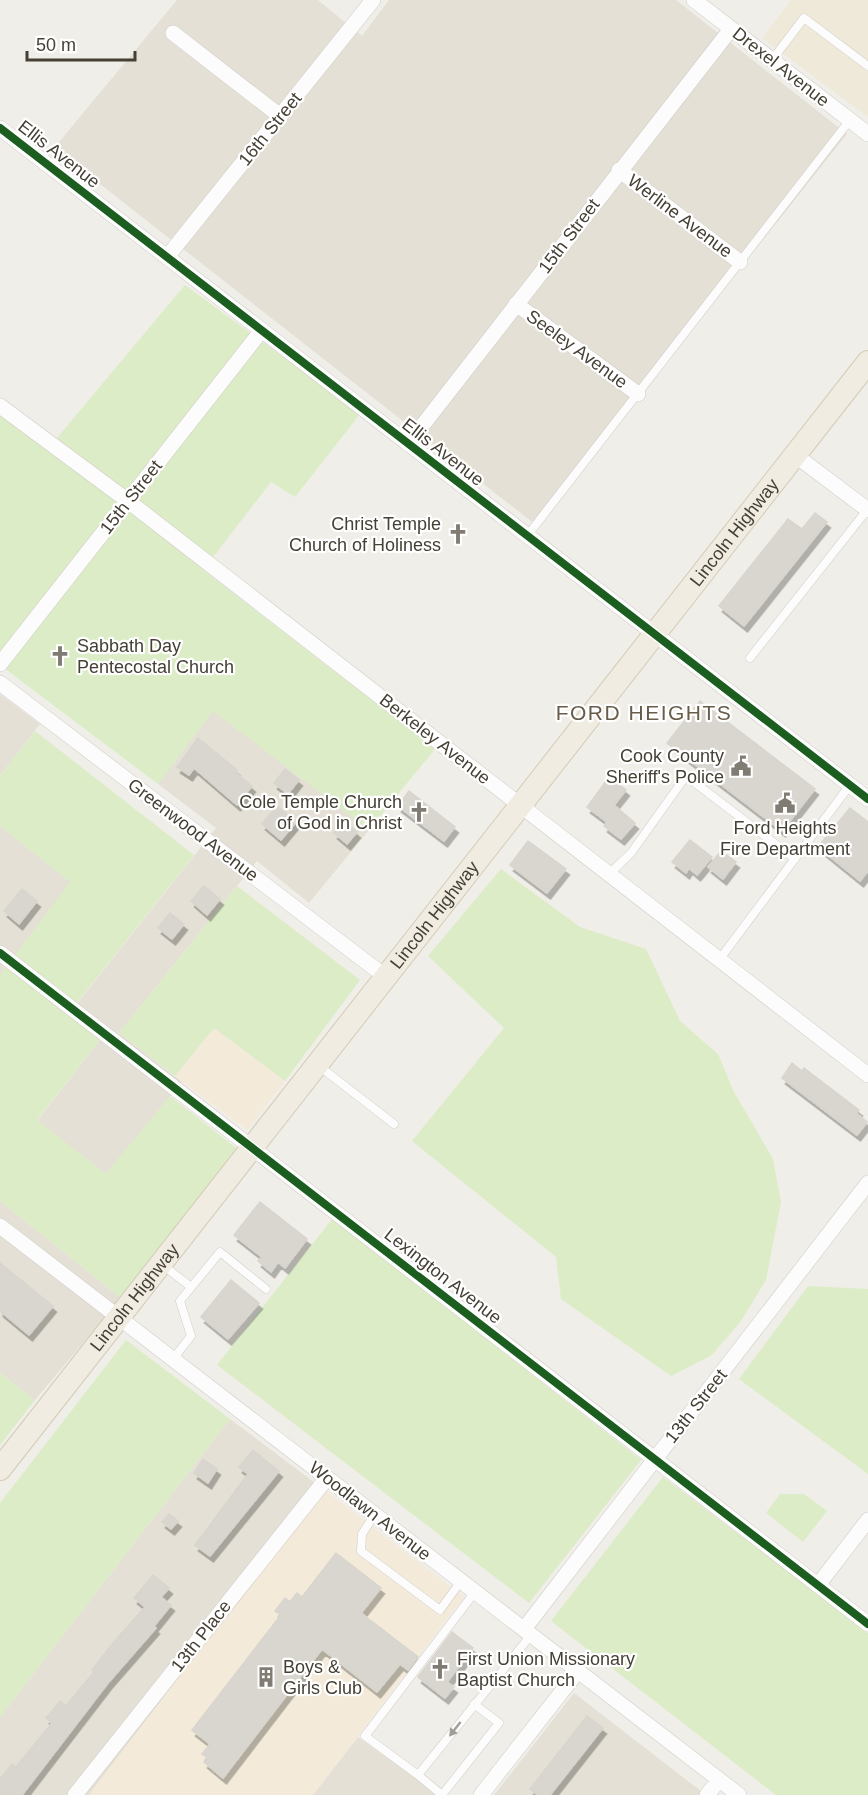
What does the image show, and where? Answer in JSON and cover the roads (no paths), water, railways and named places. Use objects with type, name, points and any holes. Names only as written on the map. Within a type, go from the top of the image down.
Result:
[{"type":"main road","name":"Lincoln Highway","points":[[0,1469],[868,362]]},
{"type":"street","name":"16th Street","points":[[167,257],[373,0]]},
{"type":"street","name":"Drexel Avenue","points":[[694,0],[868,134]]},
{"type":"street","name":"15th Street","points":[[408,444],[731,29]]},
{"type":"street","points":[[174,33],[280,116]]},
{"type":"street","name":"Ellis Avenue","points":[[0,128],[868,799]]},
{"type":"street","name":"Werline Avenue","points":[[620,170],[740,262]]},
{"type":"street","name":"Seeley Avenue","points":[[516,304],[638,394]]},
{"type":"street","name":"15th Street","points":[[0,664],[262,330]]},
{"type":"street","name":"Berkeley Avenue","points":[[0,406],[128,501],[868,1075]]},
{"type":"street","points":[[795,455],[868,510]]},
{"type":"street","name":"Greenwood Avenue","points":[[0,683],[386,977]]},
{"type":"street","name":"Lexington Avenue","points":[[0,953],[868,1623]]},
{"type":"street","name":"13th Street","points":[[528,1632],[655,1459],[868,1183]]},
{"type":"street","name":"Woodlawn Avenue","points":[[0,1226],[739,1795]]},
{"type":"street","name":"13th Place","points":[[75,1795],[327,1478]]},
{"type":"street","points":[[818,1585],[868,1520]]},
{"type":"street","points":[[481,1795],[578,1671]]},
{"type":"street","points":[[707,1795],[719,1780]]},
{"type":"lane","points":[[772,60],[804,18],[868,66]]},
{"type":"lane","points":[[527,536],[850,120]]},
{"type":"lane","points":[[750,658],[868,510]]},
{"type":"lane","points":[[609,874],[632,853],[686,776],[795,859]]},
{"type":"lane","points":[[719,960],[850,785]]},
{"type":"lane","points":[[318,1065],[393,1124]]},
{"type":"lane","points":[[173,1359],[191,1336],[180,1301],[220,1252],[266,1289]]},
{"type":"lane","points":[[161,1264],[191,1287]]},
{"type":"lane","points":[[375,1514],[362,1534],[361,1551],[440,1610],[461,1581]]},
{"type":"lane","points":[[474,1704],[499,1723],[442,1795],[365,1736],[475,1592]]},
{"type":"lane","points":[[418,1775],[528,1632]]},
{"type":"place","name":"Christ Temple Church of Holiness","points":[[458,534]]},
{"type":"place","name":"Sabbath Day Pentecostal Church","points":[[60,656]]},
{"type":"place","name":"Cook County Sheriff's Police","points":[[741,766]]},
{"type":"place","name":"Ford Heights Fire Department","points":[[785,803]]},
{"type":"place","name":"Cole Temple Church of God in Christ","points":[[419,812]]},
{"type":"place","name":"First Union Missionary Baptist Church","points":[[440,1669]]},
{"type":"place","name":"Boys & Girls Club","points":[[266,1677]]},
{"type":"district","name":"FORD HEIGHTS","points":[[644,712]]}]
